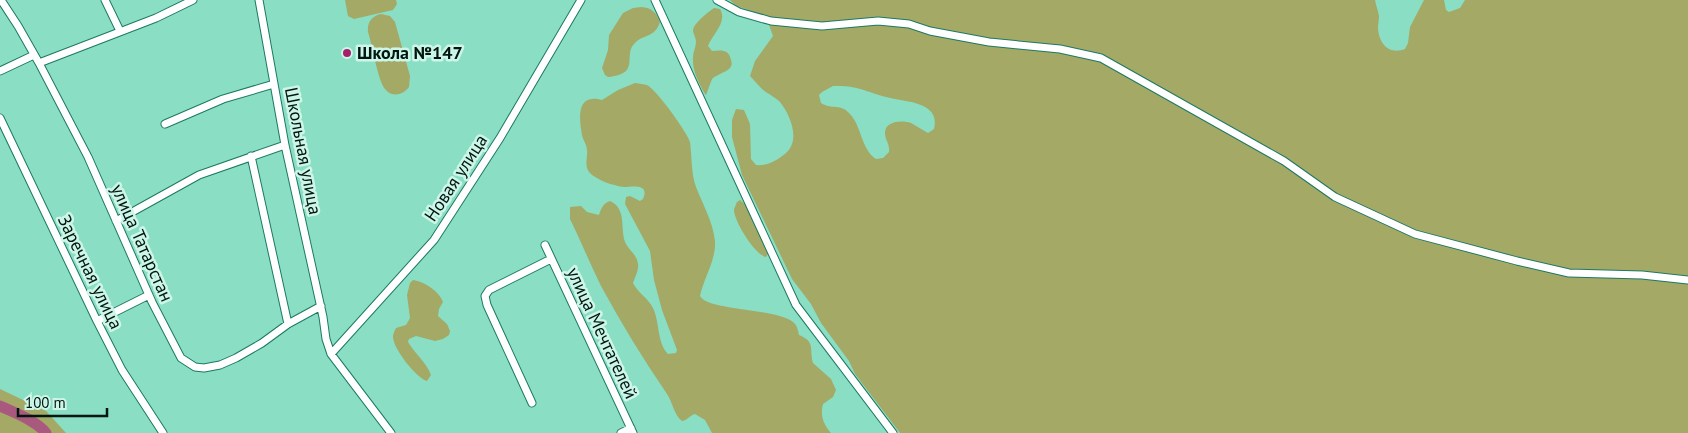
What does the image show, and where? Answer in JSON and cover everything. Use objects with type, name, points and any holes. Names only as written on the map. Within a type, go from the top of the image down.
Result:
[{"type":"street","name":"улица Татарстан","points":[[1,0],[39,62],[88,157],[149,295],[174,348],[181,358],[195,367],[214,367],[236,358],[262,343],[288,324],[321,306]]},
{"type":"street","points":[[105,0],[120,31]]},
{"type":"street","points":[[39,62],[156,18],[193,0]]},
{"type":"street","name":"Школьная улица","points":[[259,0],[285,145],[321,306],[326,339],[331,354]]},
{"type":"street","name":"Новая улица","points":[[331,354],[434,240],[500,138],[581,0]]},
{"type":"street","points":[[655,0],[796,305],[893,433]]},
{"type":"street","points":[[717,0],[739,12],[771,21],[822,26],[878,21],[909,24],[930,31],[990,42],[1060,49],[1101,58],[1284,161],[1335,197],[1415,234],[1569,273],[1642,275],[1688,280]]},
{"type":"street","points":[[0,71],[34,55]]},
{"type":"street","points":[[165,124],[223,99],[274,84]]},
{"type":"street","name":"Заречная улица","points":[[0,118],[122,370],[163,433]]},
{"type":"street","points":[[116,221],[199,175],[285,145]]},
{"type":"street","points":[[251,156],[288,324]]},
{"type":"street","name":"улица Мечтателей","points":[[545,245],[632,431]]},
{"type":"street","points":[[532,403],[487,305],[485,296],[489,290],[551,259]]},
{"type":"street","points":[[97,321],[149,295]]},
{"type":"street","points":[[331,354],[391,433]]},
{"type":"street","points":[[621,433],[632,431]]},
{"type":"green space","points":[[345,0],[396,0],[397,4],[393,10],[354,19],[348,16]]},
{"type":"green space","points":[[730,0],[1375,0],[1379,16],[1378,28],[1380,39],[1386,47],[1394,51],[1405,49],[1408,43],[1410,27],[1424,0],[1444,0],[1446,10],[1449,12],[1460,8],[1465,0],[1688,0],[1688,433],[900,433],[855,374],[849,361],[792,279],[742,175],[732,137],[732,120],[736,109],[744,110],[750,124],[751,159],[756,165],[771,163],[790,149],[793,142],[793,128],[788,114],[780,102],[763,90],[750,76],[755,61],[773,36],[767,19],[758,13],[736,6]],"holes":[[[833,86],[855,87],[886,97],[919,104],[932,113],[935,120],[934,129],[928,133],[907,122],[891,124],[885,133],[889,152],[883,158],[876,159],[867,150],[857,125],[850,114],[843,109],[821,103],[819,95],[822,92]]]},
{"type":"green space","points":[[633,8],[648,8],[655,13],[660,22],[658,27],[652,34],[641,38],[634,44],[631,49],[628,68],[624,72],[608,77],[602,68],[608,50],[609,35],[623,13]]},
{"type":"green space","points":[[714,8],[720,9],[722,19],[708,46],[712,51],[726,52],[730,56],[732,64],[728,70],[712,79],[706,95],[695,72],[693,55],[696,42],[693,31],[698,22]]},
{"type":"green space","points":[[381,14],[390,16],[395,22],[410,76],[409,87],[404,92],[397,94],[391,94],[382,85],[368,32],[368,25],[371,20]]},
{"type":"green space","points":[[635,83],[647,85],[657,94],[690,142],[694,182],[710,220],[715,241],[714,255],[700,296],[706,301],[716,304],[772,314],[784,317],[794,323],[799,335],[810,343],[813,363],[831,379],[836,390],[833,397],[823,404],[822,408],[823,419],[831,433],[712,433],[705,420],[695,414],[682,421],[677,416],[667,394],[624,327],[597,278],[570,219],[570,207],[581,206],[587,212],[599,215],[604,205],[610,201],[619,209],[626,244],[638,264],[633,283],[653,308],[664,349],[668,354],[676,353],[677,350],[662,310],[654,280],[650,251],[625,204],[626,197],[630,196],[640,201],[643,199],[644,190],[639,187],[615,185],[592,175],[587,167],[587,148],[582,135],[580,115],[583,104],[587,100],[602,100],[618,90]]},
{"type":"green space","points":[[740,200],[749,208],[767,250],[768,254],[766,257],[761,255],[751,244],[737,222],[734,210],[737,202]]},
{"type":"green space","points":[[413,280],[431,288],[441,298],[443,302],[438,316],[447,324],[450,331],[449,335],[443,339],[435,341],[416,336],[409,339],[408,342],[424,362],[431,375],[427,381],[422,379],[406,362],[396,347],[393,336],[396,328],[406,325],[410,318],[407,295],[410,283]]},
{"type":"green space","points":[[0,389],[46,411],[66,433],[0,433]]},
{"type":"waterway","points":[[0,406],[31,421],[46,433]]},
{"type":"place","name":"Школа №147","points":[[347,53]]}]
